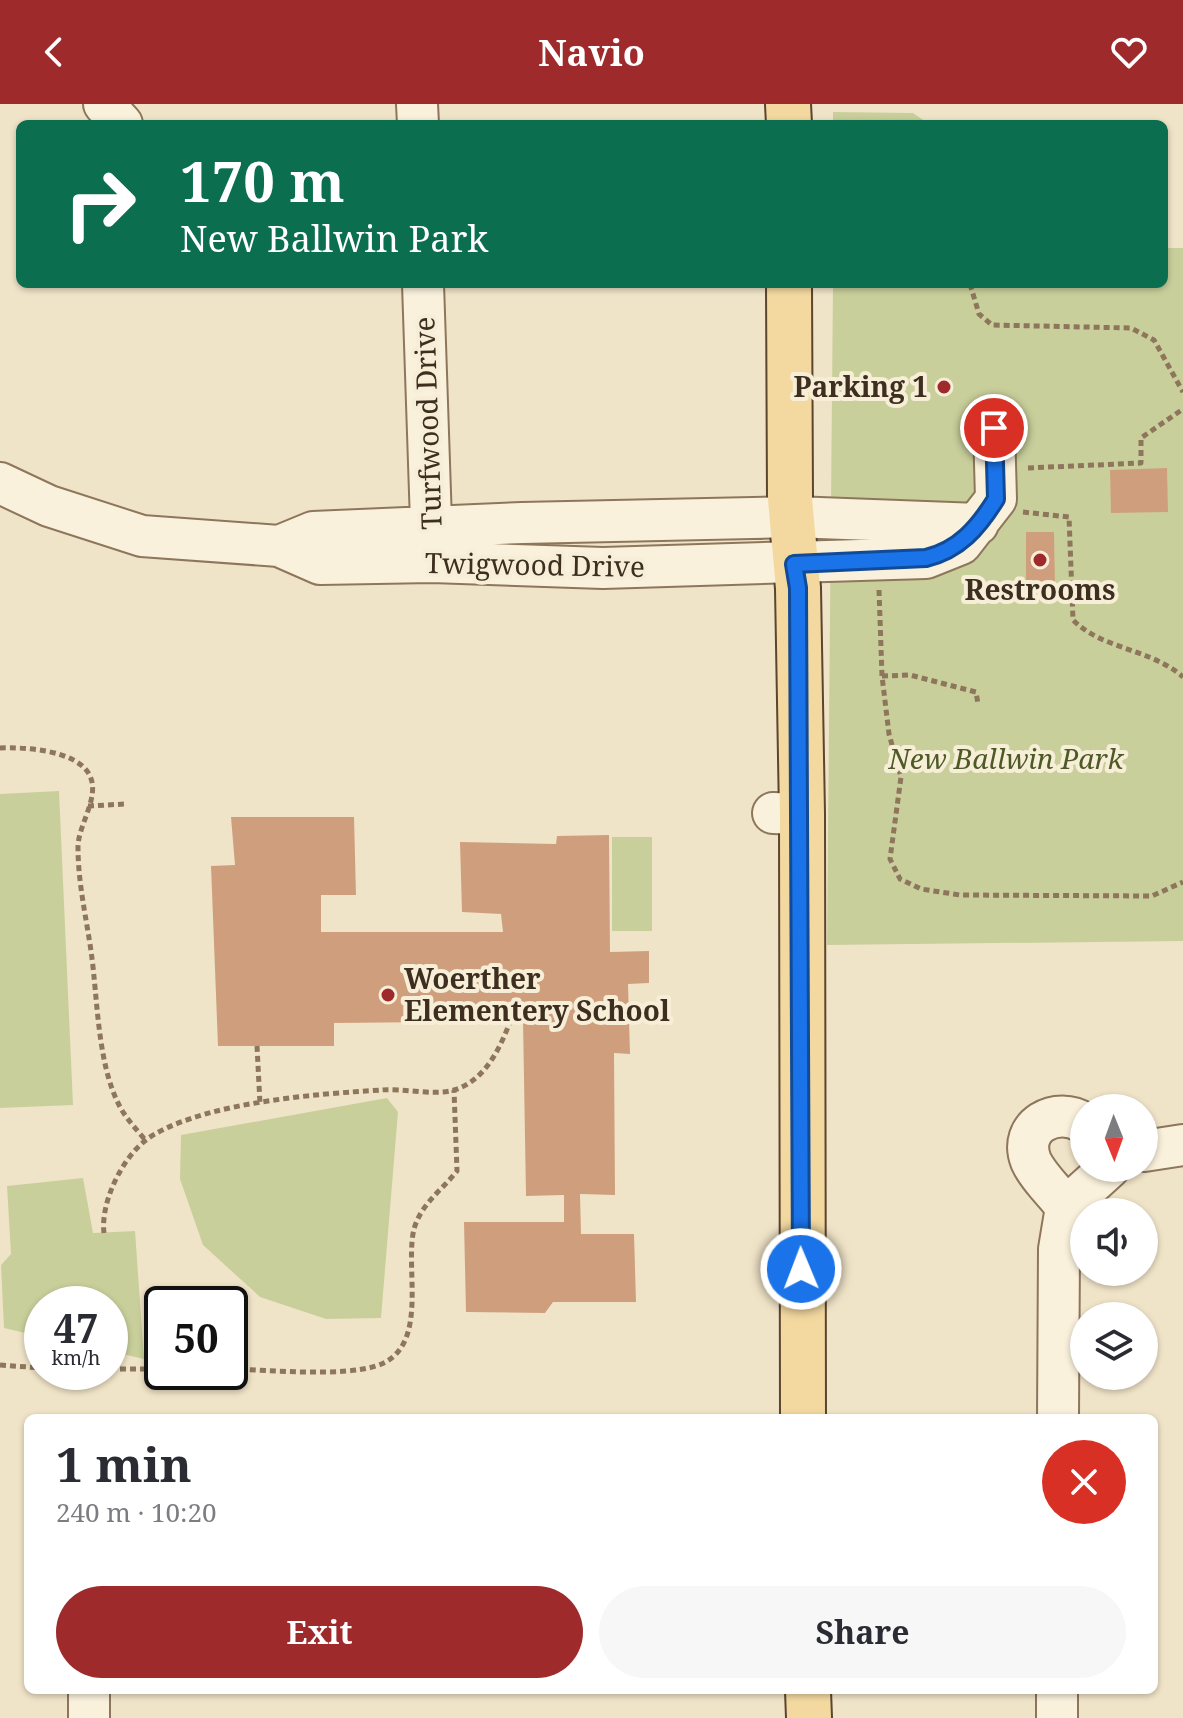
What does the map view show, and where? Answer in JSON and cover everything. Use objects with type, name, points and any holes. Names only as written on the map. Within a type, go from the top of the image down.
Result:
[{"type":"main road","points":[[789,288],[790,499],[798,588],[787,814],[789,1178],[803,1414]]},
{"type":"main road","points":[[808,1694],[809,1718]]},
{"type":"street","points":[[104,104],[118,120]]},
{"type":"street","name":"Turfwood Drive","points":[[423,288],[432,544]]},
{"type":"street","points":[[794,564],[926,558],[961,544],[995,516],[994,428]]},
{"type":"street","name":"Twigwood Drive","points":[[0,483],[49,506],[142,536],[279,546],[313,532],[432,544],[603,568],[794,564]]},
{"type":"street","points":[[793,517],[995,516]]},
{"type":"street","name":"Twigwood Drive","points":[[432,544],[793,517]]},
{"type":"street","points":[[1066,1207],[1032,1163],[1030,1143],[1039,1123],[1049,1116],[1059,1114],[1070,1118]]},
{"type":"street","points":[[1158,1149],[1183,1145]]},
{"type":"street","points":[[1058,1414],[1059,1249],[1066,1207],[1094,1182]]},
{"type":"street","points":[[89,1694],[89,1718]]},
{"type":"street","points":[[1057,1694],[1057,1718]]},
{"type":"path","points":[[971,288],[979,314],[992,325],[1131,328],[1154,340],[1183,392]]},
{"type":"path","points":[[1027,455],[1028,468],[1141,463],[1141,438],[1183,409]]},
{"type":"path","points":[[995,516],[1069,517],[1073,620],[1084,631],[1155,658],[1183,677]]},
{"type":"path","points":[[878,577],[882,676],[889,734],[901,777],[890,859],[900,879],[921,889],[960,895],[1152,896],[1183,882]]},
{"type":"path","points":[[882,676],[910,675],[976,692],[978,704]]},
{"type":"path","points":[[0,748],[47,752],[79,762],[90,776],[93,792],[78,843],[99,1023],[112,1086],[123,1111],[146,1141]]},
{"type":"path","points":[[88,806],[125,804]]},
{"type":"path","points":[[104,1233],[102,1217],[111,1191],[131,1157],[153,1134],[225,1109],[382,1090],[454,1090],[479,1076],[499,1049],[510,1022]]},
{"type":"path","points":[[257,1046],[260,1104]]},
{"type":"path","points":[[248,1369],[376,1366],[395,1355],[407,1336],[409,1324],[410,1253],[415,1226],[426,1203],[457,1171],[454,1090]]},
{"type":"path","points":[[0,1365],[24,1367]]},
{"type":"green space","points":[[833,112],[913,113],[923,120],[833,120]]},
{"type":"green space","name":"New Ballwin Park","points":[[1168,248],[1183,248],[1183,941],[827,945],[833,288],[1168,288]]},
{"type":"green space","points":[[59,791],[73,1105],[0,1108],[0,794]]},
{"type":"green space","points":[[612,837],[652,837],[652,931],[612,931]]},
{"type":"green space","points":[[387,1098],[398,1112],[381,1318],[326,1319],[260,1297],[203,1245],[180,1179],[181,1135]]},
{"type":"green space","points":[[83,1178],[93,1233],[135,1231],[144,1359],[128,1355],[128,1286],[24,1286],[24,1333],[4,1328],[1,1265],[11,1254],[7,1186]]},
{"type":"building","points":[[1167,468],[1168,512],[1111,513],[1110,470]]},
{"type":"building","name":"Restrooms","points":[[1026,532],[1054,532],[1055,589],[1026,589]]},
{"type":"building","points":[[231,817],[354,817],[356,895],[321,895],[321,932],[503,932],[501,914],[462,912],[460,842],[556,844],[557,836],[609,835],[610,952],[649,951],[649,983],[628,984],[630,1054],[614,1053],[615,1195],[580,1194],[581,1234],[634,1234],[636,1302],[553,1302],[545,1313],[466,1312],[464,1222],[564,1222],[564,1195],[526,1196],[523,1021],[334,1023],[334,1046],[218,1046],[211,866],[235,865]]},
{"type":"place","name":"Parking 1","points":[[944,387]]},
{"type":"place","name":"Restrooms","points":[[1040,560]]},
{"type":"place","name":"Woerther Elementery School","points":[[388,995]]},
{"type":"route","points":[[801,1269],[802,814],[798,588],[794,564],[850,559],[926,558],[961,544],[996,499],[994,428]]}]
